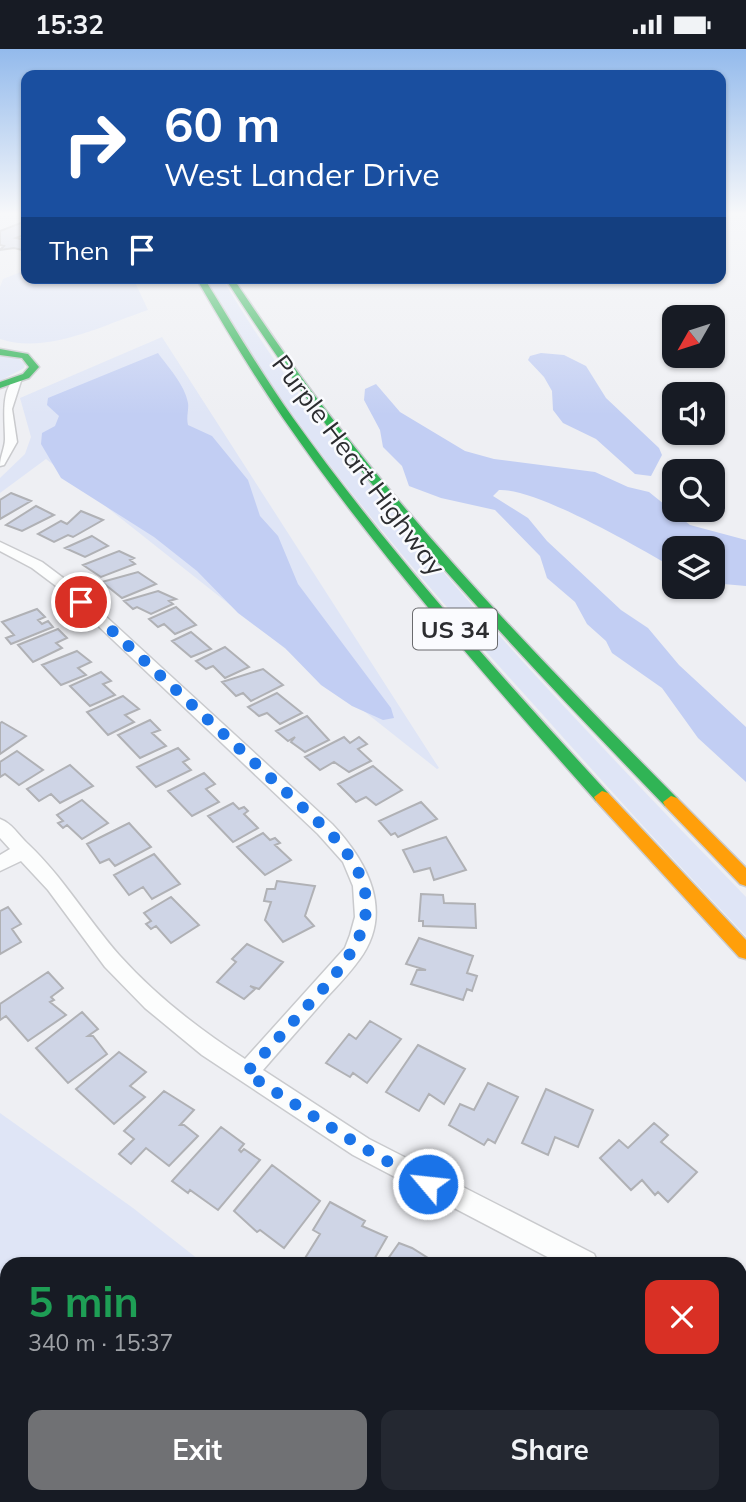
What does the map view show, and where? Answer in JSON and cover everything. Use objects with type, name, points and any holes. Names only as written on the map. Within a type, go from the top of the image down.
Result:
[{"type":"main road","name":"Purple Heart Highway","points":[[204,284],[268,389],[367,523],[558,748],[746,952]]},
{"type":"main road","name":"Purple Heart Highway","points":[[233,284],[298,381],[394,501],[562,689],[746,879]]},
{"type":"main road","points":[[0,351],[22,355],[33,362],[31,371],[8,383]]},
{"type":"street","points":[[0,462],[11,442],[3,407],[8,383]]},
{"type":"street","points":[[0,546],[30,560],[61,583],[326,829],[352,858],[359,871],[365,915],[363,929],[352,953],[345,965],[246,1073]]},
{"type":"street","points":[[0,826],[55,885],[91,935],[132,981],[180,1025],[246,1073],[405,1171],[573,1257]]},
{"type":"street","points":[[0,864],[24,850]]},
{"type":"shaded area","points":[[3,280],[21,280],[21,284],[136,284],[148,310],[56,341],[18,343],[0,339],[0,287]]},
{"type":"shaded area","points":[[210,284],[226,284],[308,406],[355,467],[445,574],[572,715],[746,897],[746,936],[587,764],[401,554],[317,447],[240,336]]},
{"type":"shaded area","points":[[162,337],[439,768],[46,459],[0,493],[0,478],[25,454],[31,437],[20,398]]},
{"type":"shaded area","points":[[158,353],[186,396],[188,425],[212,436],[248,480],[260,516],[278,536],[298,584],[391,708],[394,718],[383,720],[352,706],[321,685],[285,648],[238,613],[197,571],[154,537],[61,478],[41,444],[42,433],[55,426],[59,416],[47,405],[48,398]]},
{"type":"shaded area","points":[[541,353],[564,355],[586,366],[606,398],[659,448],[662,455],[651,476],[635,474],[596,439],[563,423],[553,410],[552,391],[544,377],[528,360],[530,356]]},
{"type":"shaded area","points":[[0,354],[16,357],[25,364],[24,368],[0,381]]},
{"type":"shaded area","points":[[376,384],[400,412],[465,451],[494,459],[595,472],[628,487],[649,492],[662,502],[662,522],[686,522],[746,540],[746,586],[725,584],[725,536],[662,536],[662,561],[587,520],[537,498],[499,490],[493,496],[528,518],[547,541],[621,610],[648,628],[679,665],[746,727],[746,782],[698,738],[662,688],[612,653],[606,641],[587,624],[575,602],[547,578],[540,556],[495,510],[441,498],[409,486],[402,466],[383,447],[380,430],[364,400],[365,389]]},
{"type":"shaded area","points":[[0,1113],[133,1208],[195,1257],[0,1257]]},
{"type":"building","points":[[11,493],[31,501],[0,519],[0,500]]},
{"type":"building","points":[[36,506],[54,515],[22,531],[6,525]]},
{"type":"building","points":[[81,511],[103,520],[73,537],[68,535],[54,542],[38,534],[61,521],[67,524]]},
{"type":"building","points":[[92,536],[108,546],[85,557],[65,548]]},
{"type":"building","points":[[119,551],[134,558],[130,560],[135,564],[101,577],[83,565]]},
{"type":"building","points":[[138,572],[156,584],[122,598],[102,582]]},
{"type":"building","points":[[158,591],[176,599],[169,601],[173,604],[151,614],[137,607],[133,609],[124,601]]},
{"type":"building","points":[[176,607],[196,625],[175,634],[164,624],[158,627],[149,619]]},
{"type":"building","points":[[37,609],[45,617],[38,620],[42,624],[48,621],[53,627],[11,644],[6,638],[14,635],[2,622]]},
{"type":"building","points":[[58,629],[67,638],[56,643],[62,648],[33,662],[18,645]]},
{"type":"building","points":[[191,632],[211,649],[191,657],[172,641]]},
{"type":"building","points":[[225,647],[249,667],[225,678],[213,666],[206,669],[196,661]]},
{"type":"building","points":[[77,651],[91,662],[78,668],[86,675],[61,685],[42,665]]},
{"type":"building","points":[[263,669],[283,685],[251,701],[243,693],[236,696],[222,682]]},
{"type":"building","points":[[101,672],[111,681],[103,684],[115,695],[90,706],[70,686]]},
{"type":"building","points":[[277,693],[302,713],[280,724],[267,713],[259,716],[248,707]]},
{"type":"building","points":[[123,696],[139,709],[125,715],[134,722],[108,735],[87,712]]},
{"type":"building","points":[[307,716],[329,740],[305,752],[291,742],[295,737],[288,741],[276,731]]},
{"type":"building","points":[[150,720],[160,730],[152,733],[166,746],[140,758],[118,735]]},
{"type":"building","points":[[0,723],[26,736],[0,754]]},
{"type":"building","points":[[344,737],[350,743],[359,737],[367,744],[358,749],[371,761],[349,772],[334,762],[320,770],[305,757]]},
{"type":"building","points":[[178,748],[189,759],[183,762],[191,770],[156,787],[137,767]]},
{"type":"building","points":[[17,751],[43,770],[19,785],[5,774],[0,777],[0,762]]},
{"type":"building","points":[[70,765],[93,786],[60,803],[51,794],[39,801],[27,789]]},
{"type":"building","points":[[373,766],[402,790],[376,805],[366,797],[356,802],[338,784]]},
{"type":"building","points":[[204,773],[215,784],[206,789],[219,802],[192,816],[168,791]]},
{"type":"building","points":[[82,800],[108,823],[82,839],[67,825],[63,828],[58,823],[63,821],[57,815]]},
{"type":"building","points":[[421,802],[437,819],[398,837],[395,833],[391,835],[379,821]]},
{"type":"building","points":[[233,803],[239,809],[244,807],[248,811],[244,814],[258,828],[233,842],[208,816]]},
{"type":"building","points":[[129,823],[151,847],[115,866],[109,859],[100,863],[87,844]]},
{"type":"building","points":[[263,833],[270,840],[275,838],[280,843],[275,845],[291,860],[265,875],[237,847]]},
{"type":"building","points":[[446,837],[466,870],[434,880],[430,868],[414,872],[403,850]]},
{"type":"building","points":[[154,854],[180,884],[152,899],[143,887],[129,895],[114,875]]},
{"type":"building","points":[[277,881],[315,886],[305,916],[314,926],[283,942],[265,920],[271,902],[264,901],[267,889],[275,889]]},
{"type":"building","points":[[421,894],[443,895],[444,903],[475,904],[476,928],[423,926],[423,921],[419,921]]},
{"type":"building","points":[[171,897],[199,925],[171,943],[156,926],[151,929],[146,924],[151,921],[144,913]]},
{"type":"building","points":[[8,907],[21,924],[12,929],[21,942],[0,954],[0,911]]},
{"type":"building","points":[[419,938],[473,956],[467,973],[477,976],[472,991],[467,989],[463,1000],[411,984],[417,970],[426,970],[406,964]]},
{"type":"building","points":[[247,944],[283,962],[259,989],[250,986],[255,989],[244,999],[217,982],[236,962],[232,959]]},
{"type":"building","points":[[48,972],[63,988],[51,997],[54,1000],[50,1002],[66,1015],[28,1041],[6,1016],[0,1020],[0,1004]]},
{"type":"building","points":[[82,1012],[98,1029],[88,1036],[93,1036],[107,1054],[68,1083],[36,1048]]},
{"type":"building","points":[[370,1021],[401,1039],[367,1083],[353,1073],[350,1077],[326,1063],[349,1034],[356,1039]]},
{"type":"building","points":[[418,1045],[465,1069],[444,1104],[429,1094],[419,1111],[386,1092]]},
{"type":"building","points":[[119,1052],[146,1072],[130,1086],[145,1097],[114,1124],[76,1089]]},
{"type":"building","points":[[488,1083],[518,1097],[495,1143],[488,1139],[484,1145],[449,1125],[460,1104],[474,1110]]},
{"type":"building","points":[[546,1089],[593,1110],[578,1147],[555,1137],[548,1155],[522,1143]]},
{"type":"building","points":[[164,1091],[194,1110],[180,1125],[198,1136],[169,1166],[146,1148],[131,1164],[119,1154],[134,1139],[124,1131]]},
{"type":"building","points":[[654,1123],[668,1135],[661,1142],[697,1172],[668,1202],[658,1192],[655,1195],[642,1180],[631,1190],[600,1158],[619,1140],[628,1148]]},
{"type":"building","points":[[221,1127],[244,1144],[239,1150],[241,1152],[244,1149],[260,1160],[218,1210],[172,1181]]},
{"type":"building","points":[[272,1165],[320,1201],[284,1248],[260,1230],[257,1232],[234,1211]]},
{"type":"building","points":[[330,1202],[365,1221],[362,1226],[387,1237],[375,1257],[306,1257],[320,1234],[313,1230]]},
{"type":"building","points":[[399,1243],[426,1257],[389,1257]]},
{"type":"traffic: fast","points":[[204,284],[287,417],[386,549],[602,797]]},
{"type":"traffic: fast","points":[[233,284],[276,350],[380,486],[493,616],[671,802]]},
{"type":"traffic: fast","points":[[0,352],[25,356],[34,367],[26,376],[0,385]]},
{"type":"traffic: slow","points":[[602,797],[746,952]]},
{"type":"traffic: slow","points":[[671,802],[746,879]]},
{"type":"route","points":[[81,602],[326,829],[352,858],[359,871],[365,899],[363,929],[359,941],[345,965],[246,1073],[362,1147],[428,1184]]}]
